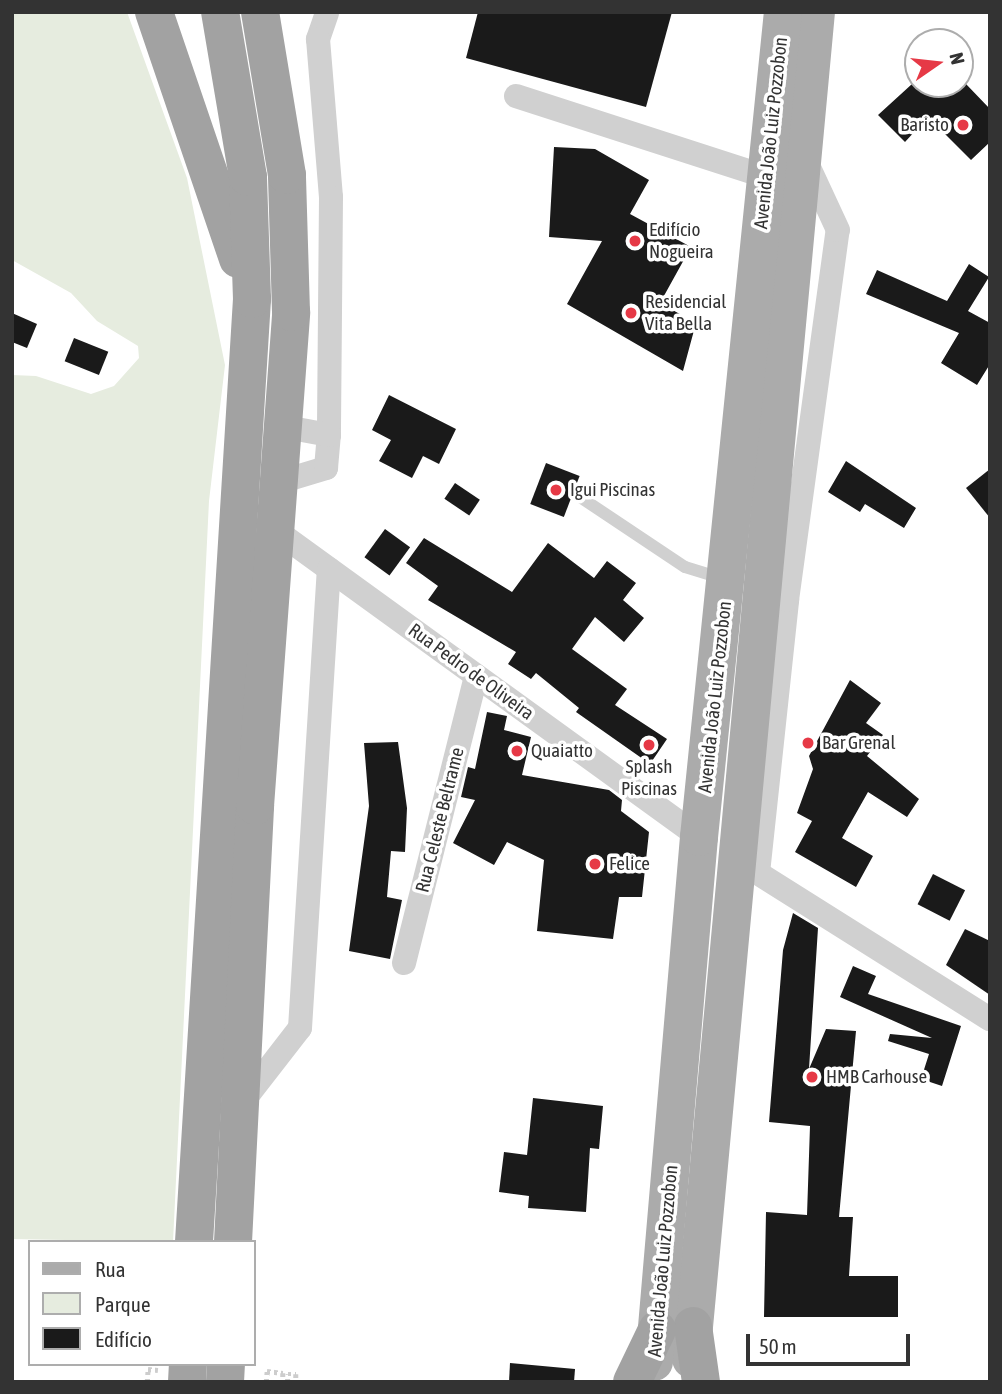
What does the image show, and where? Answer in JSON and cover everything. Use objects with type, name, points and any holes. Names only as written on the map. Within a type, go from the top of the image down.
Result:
[{"type":"highway","points":[[154,12],[252,299]]},
{"type":"highway","points":[[194,1240],[252,299],[248,177],[220,12]]},
{"type":"highway","points":[[233,1240],[286,427],[287,175],[260,12]]},
{"type":"highway","points":[[632,1382],[675,1328],[701,1382]]},
{"type":"main road","name":"Avenida João Luiz Pozzobon","points":[[689,1382],[675,1328],[699,837],[728,580],[783,12]]},
{"type":"main road","name":"Avenida João Luiz Pozzobon","points":[[653,1382],[675,1328],[745,865],[802,153],[816,12]]},
{"type":"street","points":[[283,481],[326,468],[331,210],[318,39],[327,13]]},
{"type":"street","points":[[516,96],[767,177]]},
{"type":"street","points":[[286,427],[328,435]]},
{"type":"street","name":"Rua Pedro de Oliveira","points":[[278,532],[699,837]]},
{"type":"street","points":[[240,1105],[300,1028],[329,569]]},
{"type":"street","name":"Rua Celeste Beltrame","points":[[404,963],[476,676]]},
{"type":"street","points":[[745,865],[990,1019]]},
{"type":"lane","points":[[580,497],[685,567],[728,580]]},
{"type":"path","points":[[148,1382],[149,1370],[181,1372]]},
{"type":"path","points":[[266,1382],[267,1371],[283,1373],[284,1382]]},
{"type":"path","points":[[284,1382],[288,1374],[296,1374],[296,1382]]},
{"type":"green space","points":[[12,12],[127,12],[187,178],[225,365],[209,501],[173,1240],[12,1239],[12,375],[36,376],[91,394],[114,386],[139,358],[138,346],[97,321],[71,293],[12,260]]},
{"type":"building","points":[[478,12],[672,12],[646,107],[466,58]]},
{"type":"building","name":"Baristo","points":[[904,91],[904,98],[974,98],[974,92],[990,109],[990,142],[971,160],[928,117],[905,142],[878,115]]},
{"type":"building","points":[[554,147],[595,149],[649,180],[630,214],[691,247],[660,303],[696,323],[683,371],[567,304],[602,241],[549,237]]},
{"type":"building","points":[[969,264],[989,277],[968,311],[990,323],[990,364],[977,385],[941,363],[959,333],[866,294],[877,270],[947,301]]},
{"type":"building","points":[[12,313],[37,324],[27,348],[12,342]]},
{"type":"building","points":[[74,338],[108,352],[99,375],[65,361]]},
{"type":"building","points":[[389,395],[456,429],[439,464],[423,456],[412,478],[379,461],[391,440],[372,430]]},
{"type":"building","points":[[846,461],[916,508],[904,528],[865,504],[860,512],[828,492]]},
{"type":"building","name":"Igui Piscinas","points":[[546,463],[580,476],[564,517],[530,504]]},
{"type":"building","points":[[990,469],[990,518],[966,488]]},
{"type":"building","points":[[455,483],[480,500],[469,516],[444,499]]},
{"type":"building","points":[[385,529],[410,547],[390,576],[364,557]]},
{"type":"building","points":[[424,538],[512,592],[548,543],[594,578],[607,561],[636,583],[623,600],[644,618],[624,642],[595,617],[572,649],[627,689],[615,705],[667,739],[650,764],[576,712],[579,708],[536,673],[531,679],[508,664],[516,652],[428,600],[438,586],[406,563]]},
{"type":"building","points":[[850,680],[881,703],[866,723],[883,735],[867,756],[919,799],[907,817],[868,792],[842,838],[873,856],[856,887],[795,852],[812,821],[797,813],[813,769],[809,756]]},
{"type":"building","points":[[487,712],[507,716],[504,730],[531,737],[522,775],[609,790],[622,800],[621,811],[649,832],[642,897],[619,897],[613,939],[537,931],[544,860],[507,842],[494,865],[453,843],[475,800],[461,797],[468,767],[475,769]]},
{"type":"building","points":[[398,742],[407,808],[405,852],[391,851],[387,897],[402,900],[390,959],[349,951],[369,806],[364,743]]},
{"type":"building","points":[[933,874],[965,890],[950,921],[918,904]]},
{"type":"building","points":[[793,913],[818,928],[809,1069],[826,1029],[856,1031],[839,1217],[853,1217],[849,1276],[898,1276],[898,1317],[764,1317],[766,1212],[807,1215],[810,1126],[769,1122],[783,950]]},
{"type":"building","points":[[965,929],[990,941],[990,995],[946,965]]},
{"type":"building","points":[[853,966],[876,976],[868,994],[961,1026],[942,1086],[921,1079],[929,1054],[888,1041],[890,1034],[932,1038],[840,997]]},
{"type":"building","points":[[533,1098],[603,1106],[599,1149],[590,1148],[586,1212],[528,1208],[529,1196],[499,1192],[504,1152],[527,1155]]},
{"type":"building","points":[[510,1363],[575,1369],[574,1382],[509,1382]]},
{"type":"place","name":"Baristo","points":[[963,125]]},
{"type":"place","name":"Edifício Nogueira","points":[[635,241]]},
{"type":"place","name":"Residencial Vita Bella","points":[[631,313]]},
{"type":"place","name":"Igui Piscinas","points":[[556,490]]},
{"type":"place","name":"Bar Grenal","points":[[808,743]]},
{"type":"place","name":"Splash Piscinas","points":[[649,745]]},
{"type":"place","name":"Quaiatto","points":[[517,751]]},
{"type":"place","name":"Felice","points":[[595,864]]},
{"type":"place","name":"HMB Carhouse","points":[[812,1077]]}]
